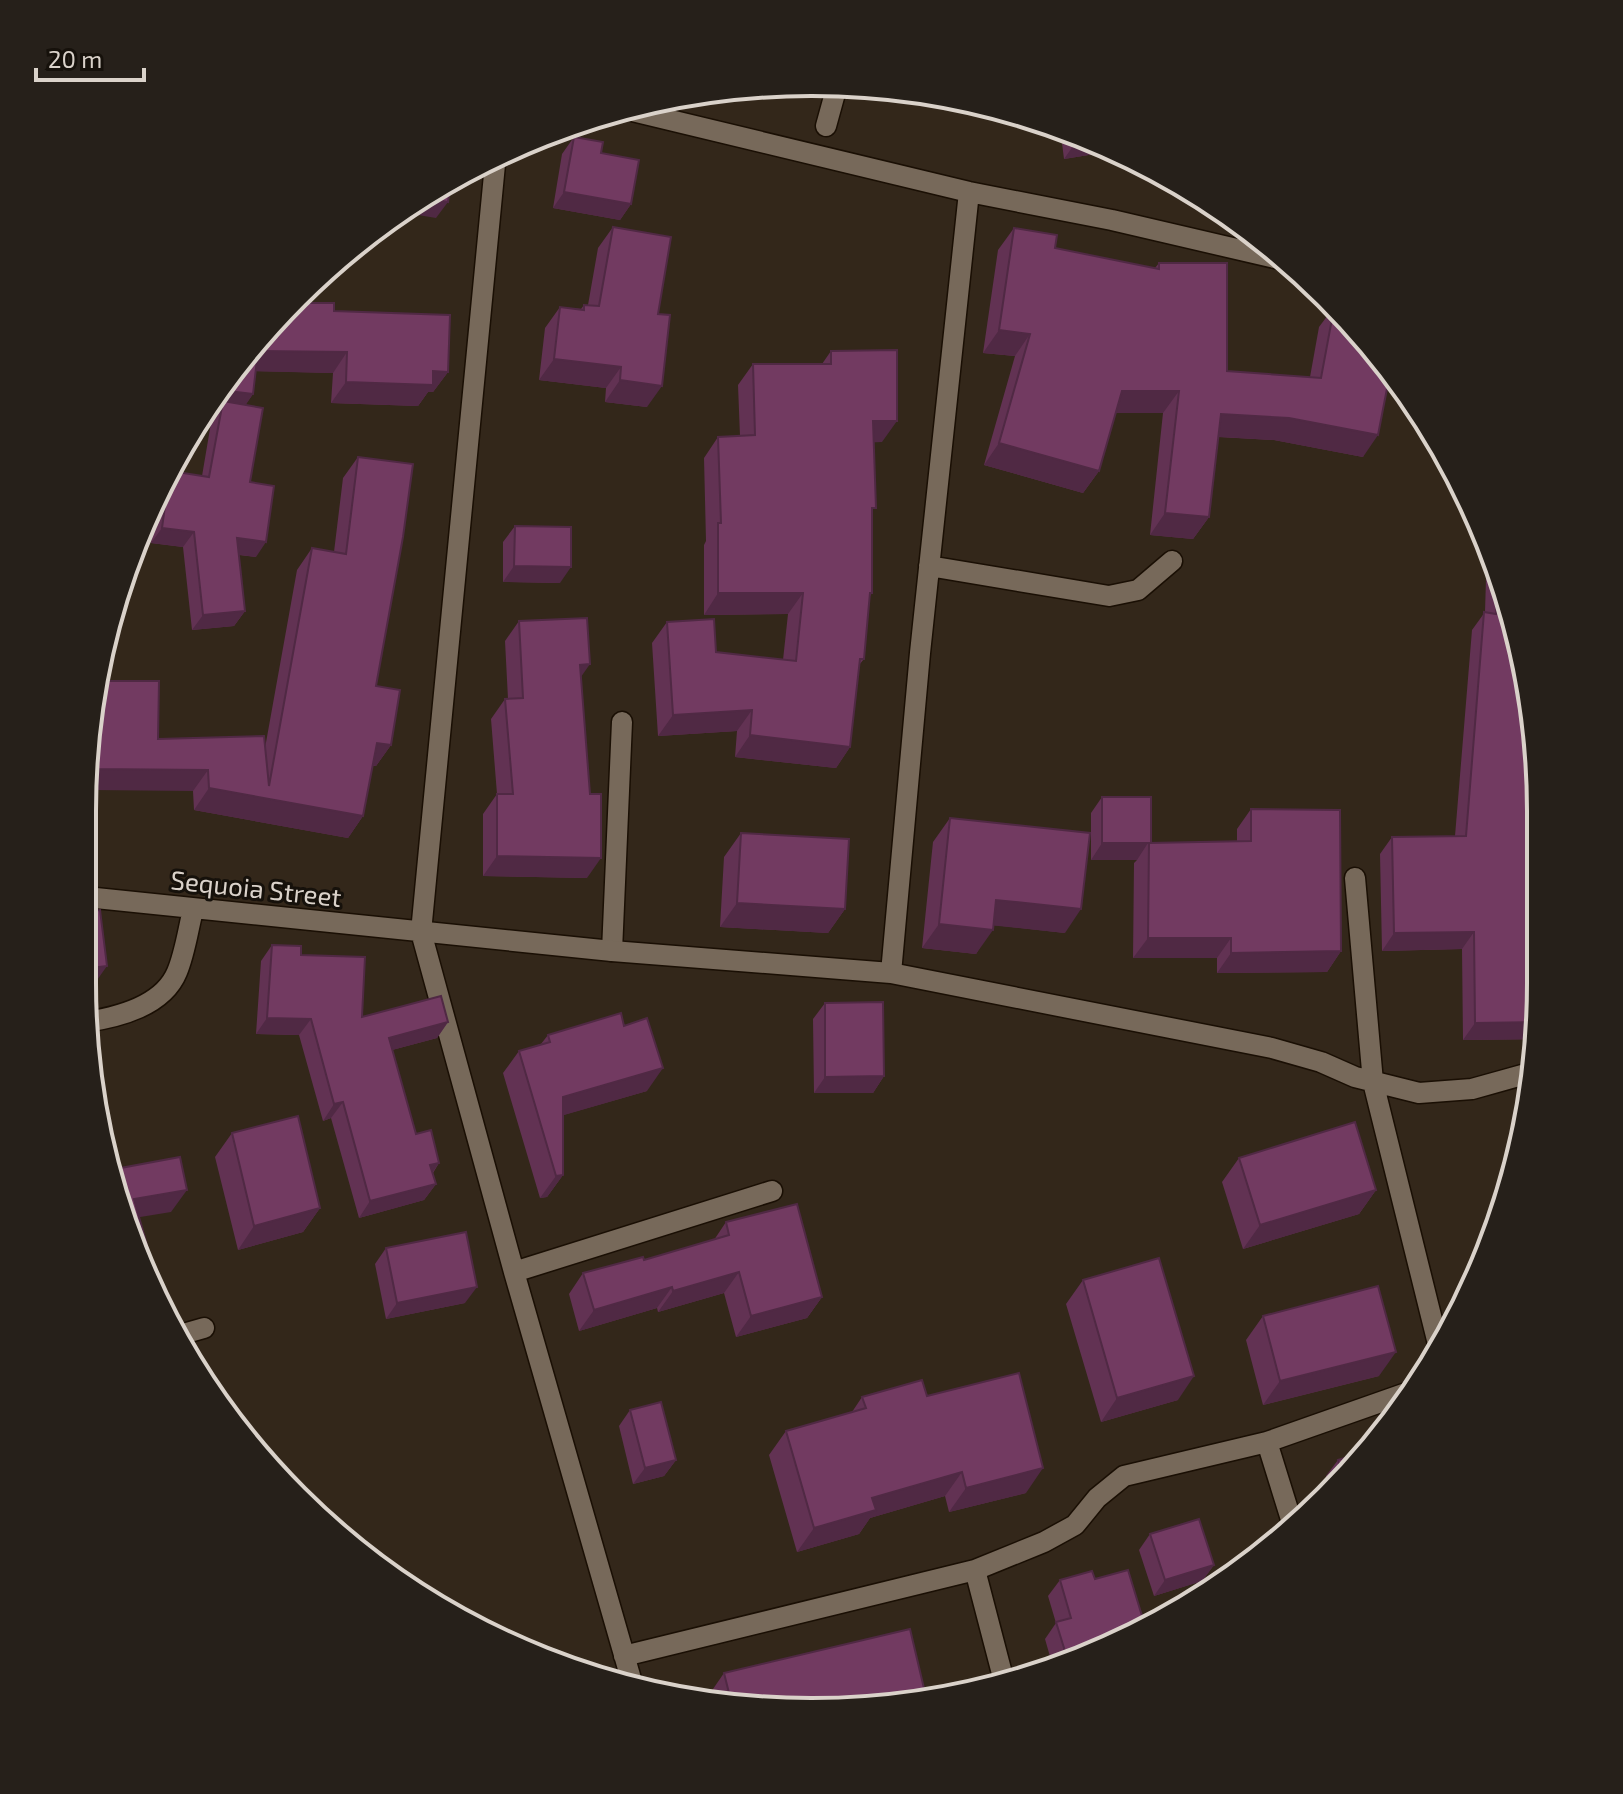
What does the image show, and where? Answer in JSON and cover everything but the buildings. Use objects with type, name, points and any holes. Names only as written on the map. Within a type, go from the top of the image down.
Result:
[{"type":"street","points":[[826,126],[834,97]]},
{"type":"street","points":[[649,115],[969,192],[1112,220],[1260,254]]},
{"type":"street","points":[[494,170],[421,932],[514,1272],[630,1675]]},
{"type":"street","points":[[891,973],[929,566],[969,192]]},
{"type":"street","points":[[929,566],[1109,596],[1138,590],[1172,561]]},
{"type":"street","points":[[612,951],[622,722]]},
{"type":"street","points":[[1355,878],[1373,1082],[1435,1332]]},
{"type":"street","name":"Sequoia Street","points":[[96,898],[612,951],[891,973],[1272,1048],[1373,1082],[1419,1093],[1472,1089],[1521,1075]]},
{"type":"street","points":[[98,1020],[113,1018],[159,998],[177,974],[193,910]]},
{"type":"street","points":[[514,1272],[772,1191]]},
{"type":"street","points":[[188,1333],[204,1328]]},
{"type":"street","points":[[624,1656],[975,1570],[1044,1542],[1075,1525],[1097,1498],[1124,1476],[1267,1442],[1394,1397]]},
{"type":"street","points":[[1267,1442],[1289,1514]]},
{"type":"street","points":[[975,1570],[1002,1672]]}]
